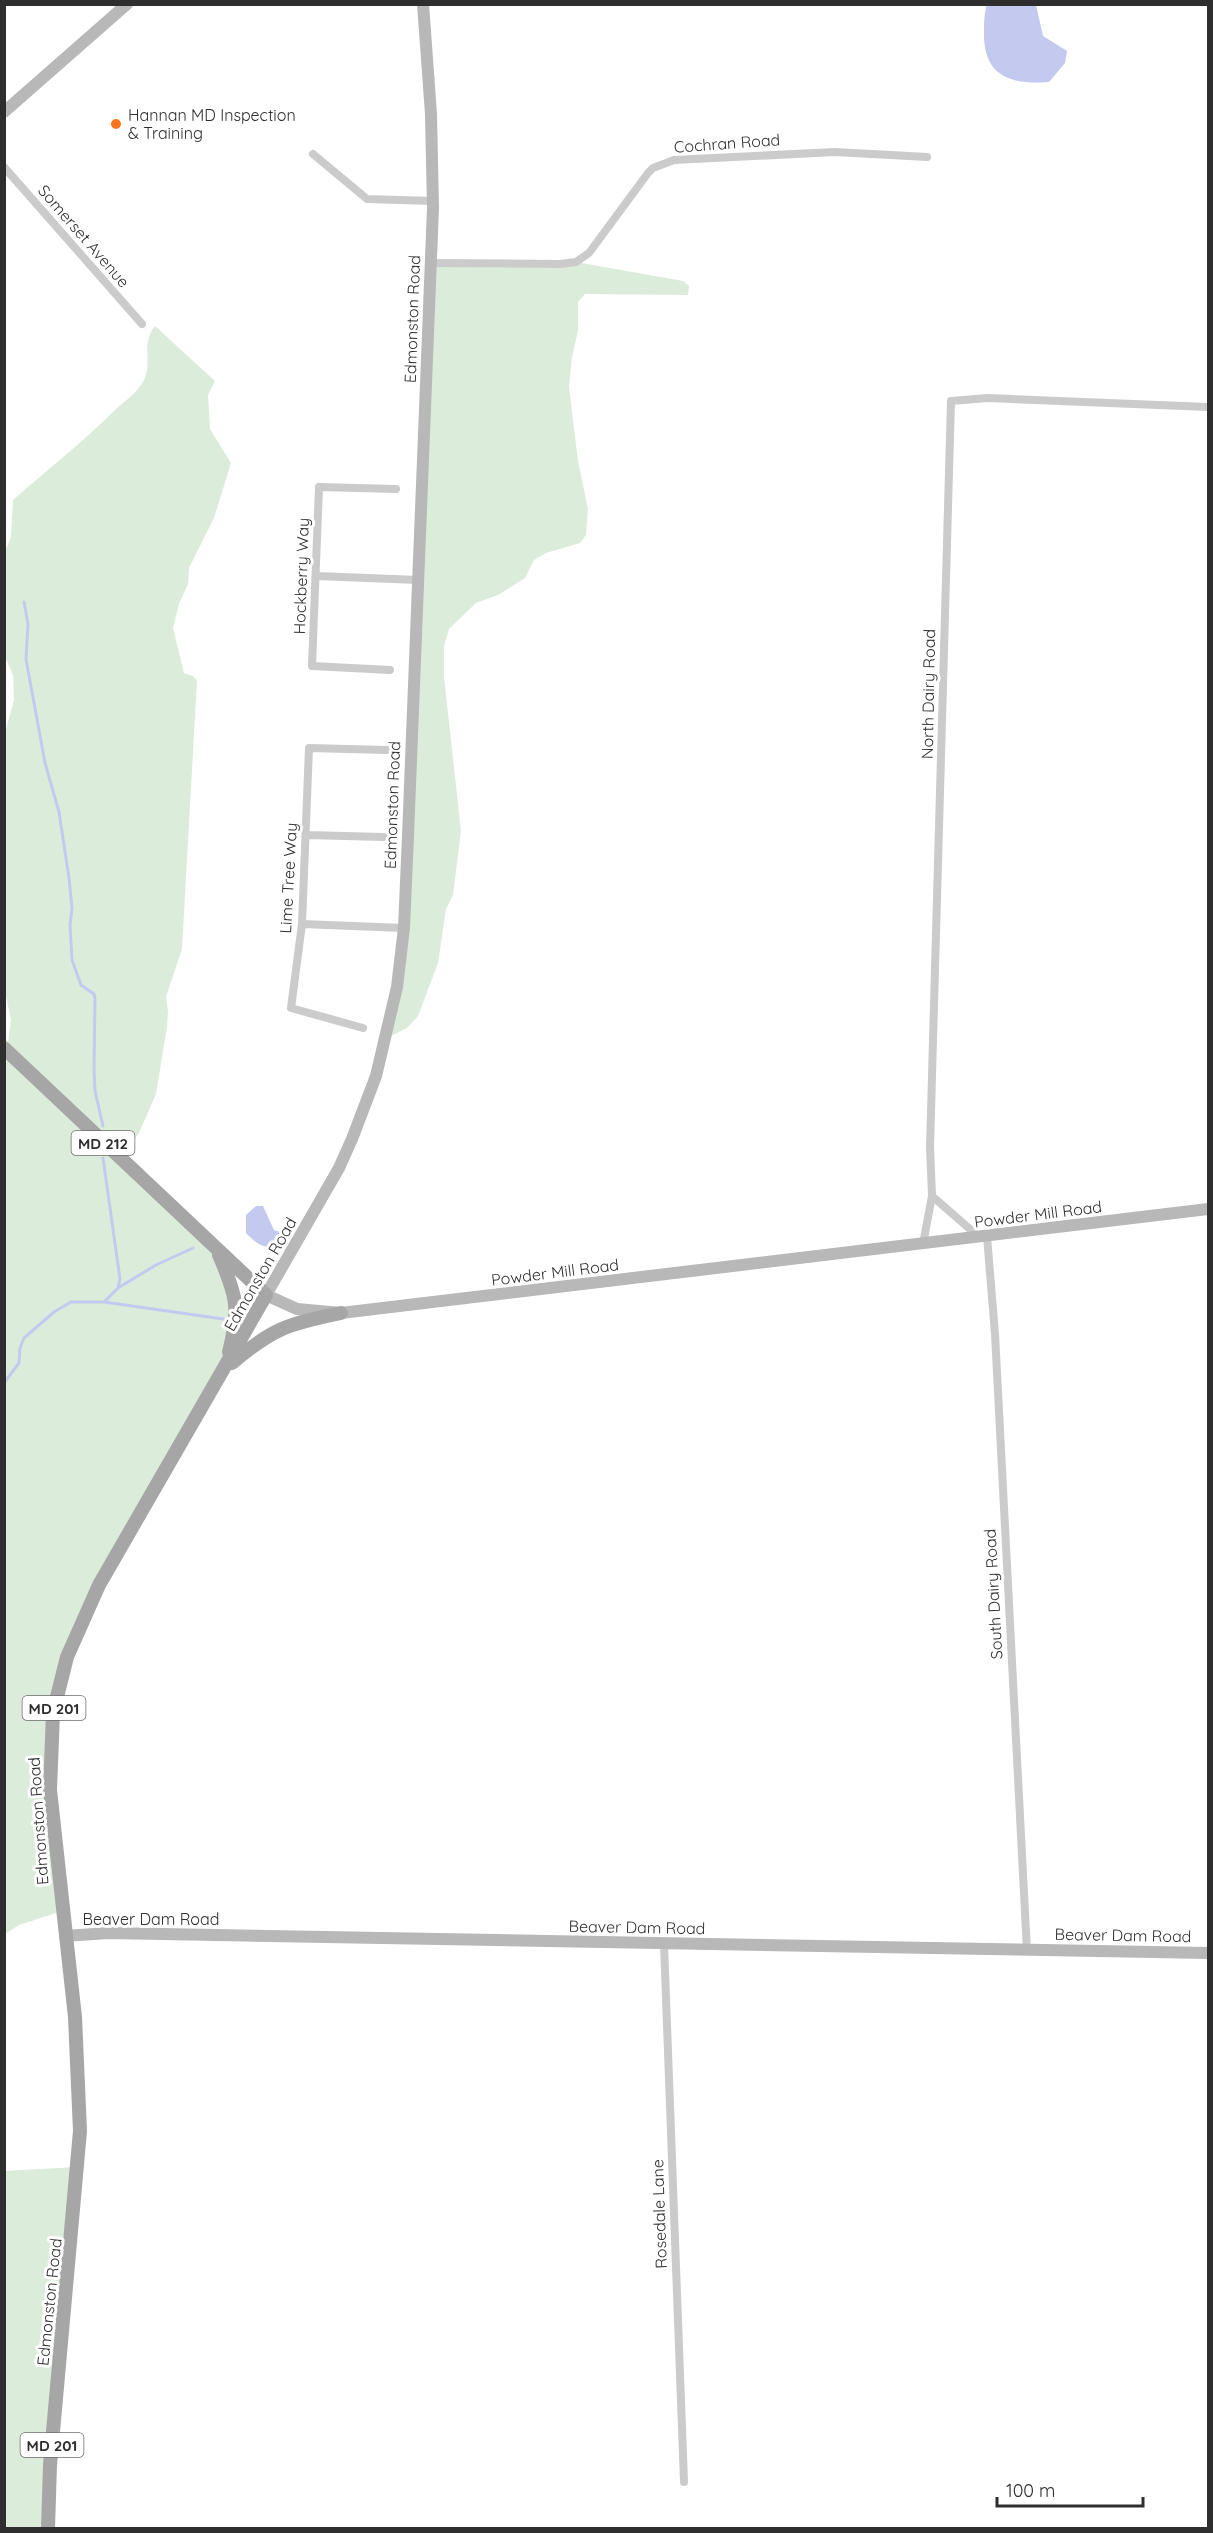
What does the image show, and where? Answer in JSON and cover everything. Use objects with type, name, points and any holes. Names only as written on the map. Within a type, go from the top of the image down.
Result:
[{"type":"main road","points":[[4,112],[127,4]]},
{"type":"main road","name":"Edmonston Road","points":[[48,2529],[50,2464],[80,2131],[75,2017],[50,1790],[51,1731],[61,1676],[80,1624],[99,1585],[339,1167],[367,1104],[388,1034],[397,987],[404,928],[431,263],[431,114],[423,4]]},
{"type":"main road","name":"Powder Mill Road","points":[[4,1048],[266,1295],[297,1309],[340,1313],[1209,1209]]},
{"type":"main road","points":[[217,1250],[234,1295],[237,1322],[225,1368]]},
{"type":"main road","points":[[225,1368],[256,1342],[276,1330],[298,1322],[340,1313]]},
{"type":"main road","name":"Beaver Dam Road","points":[[65,1936],[108,1933],[1209,1953]]},
{"type":"street","name":"Cochran Road","points":[[431,263],[560,264],[582,260],[653,168],[674,160],[835,152],[927,157]]},
{"type":"street","points":[[313,154],[367,199],[432,201]]},
{"type":"street","name":"Somerset Avenue","points":[[4,167],[142,324]]},
{"type":"street","name":"North Dairy Road","points":[[923,1244],[932,1196],[930,1147],[951,401],[987,398],[1209,407]]},
{"type":"street","name":"Hockberry Way","points":[[390,670],[312,666],[319,487],[396,489]]},
{"type":"street","points":[[316,576],[418,580]]},
{"type":"street","name":"Lime Tree Way","points":[[363,1028],[291,1008],[302,924],[309,748],[387,750]]},
{"type":"street","points":[[306,835],[384,837]]},
{"type":"street","points":[[302,924],[404,928]]},
{"type":"street","points":[[932,1196],[983,1237]]},
{"type":"street","name":"South Dairy Road","points":[[983,1237],[995,1334],[1027,1951]]},
{"type":"street","name":"Rosedale Lane","points":[[663,1944],[684,2482]]},
{"type":"green space","points":[[576,262],[683,281],[689,286],[688,295],[585,294],[578,302],[578,331],[569,387],[578,461],[588,509],[586,535],[580,543],[546,553],[534,560],[525,578],[498,595],[476,603],[449,629],[444,646],[444,677],[461,831],[453,895],[446,909],[438,963],[418,1016],[407,1028],[387,1038],[397,987],[431,263]]},
{"type":"green space","points":[[155,326],[215,381],[208,395],[210,429],[231,463],[214,518],[189,568],[188,584],[179,604],[173,628],[184,673],[193,676],[197,681],[182,949],[166,997],[167,1027],[156,1094],[139,1133],[121,1159],[217,1250],[234,1295],[225,1368],[99,1585],[53,1713],[62,1911],[19,1925],[5,1934],[4,1048],[7,1050],[11,1020],[5,991],[4,736],[14,700],[13,675],[5,657],[4,554],[11,537],[13,500],[138,388],[146,373],[148,340]]},
{"type":"green space","points":[[77,2167],[48,2528],[5,2528],[4,2171]]},
{"type":"water","points":[[987,4],[1036,5],[1043,36],[1067,51],[1065,63],[1049,82],[1022,82],[1002,75],[994,68],[988,59],[985,47],[984,22]]},
{"type":"water","points":[[256,1206],[263,1206],[274,1230],[283,1233],[270,1247],[254,1241],[246,1233],[246,1215]]},
{"type":"waterway","points":[[24,602],[28,624],[26,659],[45,763],[59,812],[69,878],[72,908],[70,925],[72,960],[81,985],[94,994],[95,999],[95,1091],[103,1126]]},
{"type":"waterway","points":[[103,1158],[120,1279],[118,1288],[104,1302]]},
{"type":"waterway","points":[[118,1288],[156,1265],[193,1248]]},
{"type":"waterway","points":[[4,1383],[19,1363],[20,1348],[24,1338],[54,1312],[71,1302],[104,1302],[230,1320]]},
{"type":"place","name":"Hannan MD Inspection & Training","points":[[116,124]]}]
